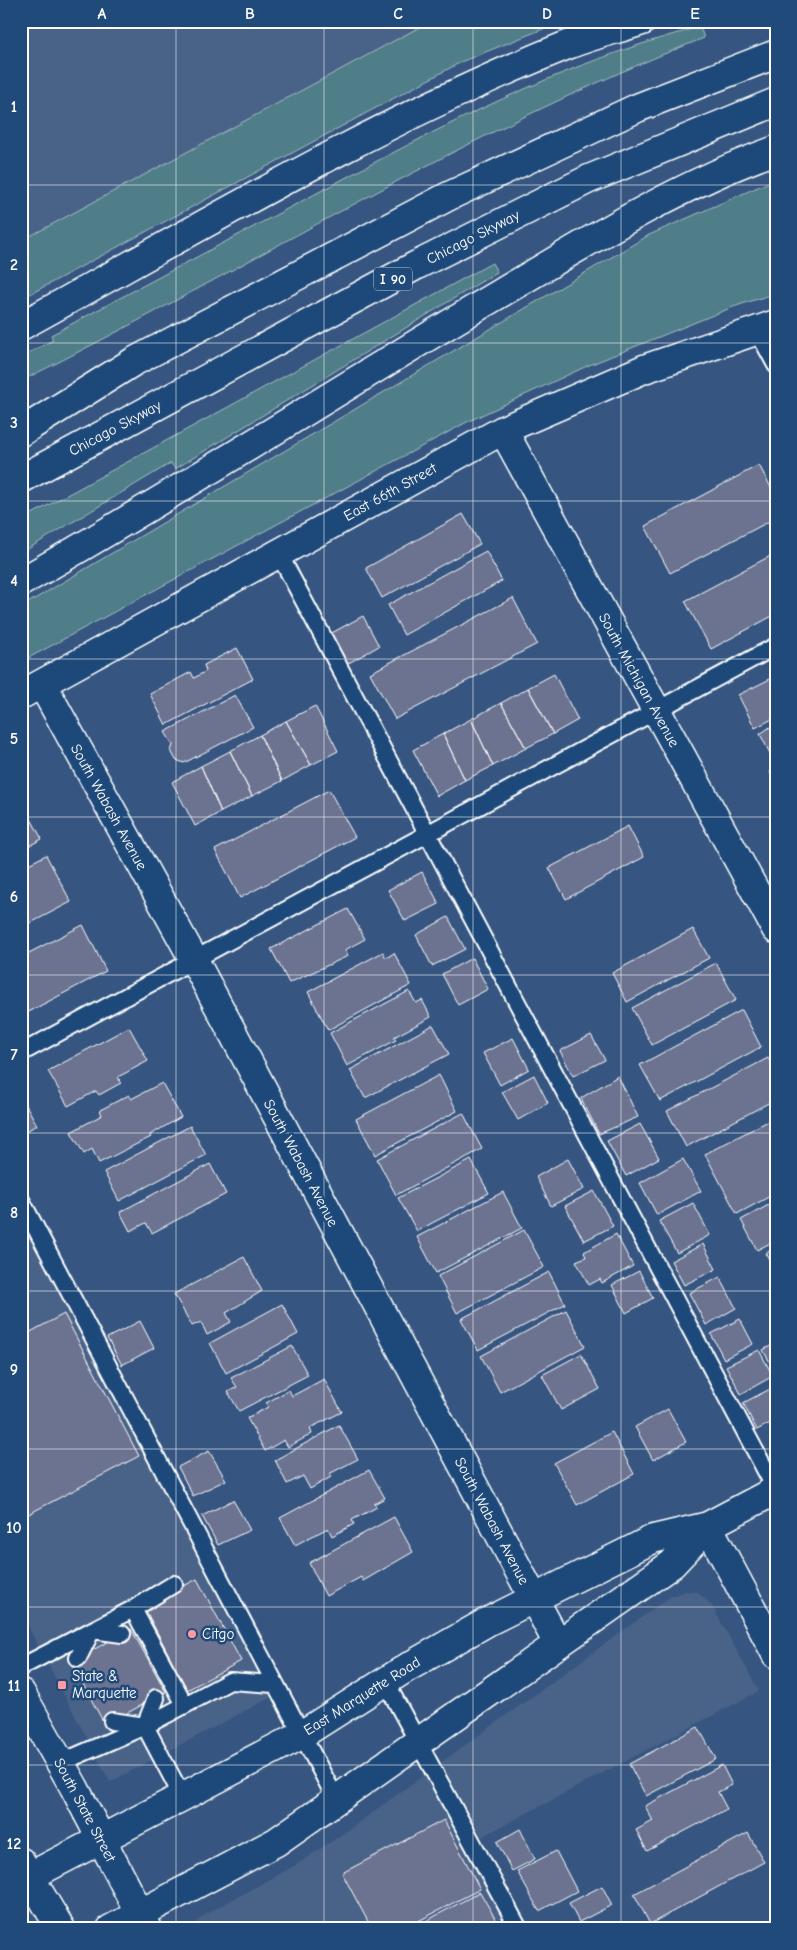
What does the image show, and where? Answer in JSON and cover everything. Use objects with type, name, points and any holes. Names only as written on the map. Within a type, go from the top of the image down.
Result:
[{"type":"main road","points":[[21,326],[318,163],[438,101],[571,44],[642,21]]},
{"type":"main road","points":[[21,432],[134,362],[449,196],[637,108],[776,54]]},
{"type":"main road","name":"Chicago Skyway","points":[[21,478],[417,266],[580,183],[776,102]]},
{"type":"main road","points":[[21,582],[139,515],[392,358],[634,215],[776,150]]},
{"type":"main road","name":"East 66th Street","points":[[32,690],[503,430],[644,369],[766,327]]},
{"type":"main road","points":[[21,409],[134,362]]},
{"type":"main road","name":"South Michigan Avenue","points":[[503,430],[776,929]]},
{"type":"main road","name":"South Wabash Avenue","points":[[32,690],[194,960],[558,1644]]},
{"type":"main road","name":"East Marquette Road","points":[[24,1873],[102,1840],[302,1735],[385,1681],[487,1622],[652,1539],[708,1526],[776,1490]]},
{"type":"main road","points":[[708,1526],[776,1654]]},
{"type":"main road","name":"East Marquette Road","points":[[112,1929],[144,1922],[276,1842],[672,1564],[708,1526]]},
{"type":"main road","name":"South State Street","points":[[21,1693],[102,1840],[144,1922]]},
{"type":"main road","points":[[24,1873],[61,1929]]},
{"type":"lane","points":[[766,327],[776,365]]},
{"type":"lane","points":[[279,554],[776,1490]]},
{"type":"lane","points":[[21,1053],[776,646]]},
{"type":"lane","points":[[21,1200],[336,1800]]},
{"type":"lane","points":[[78,1658],[96,1638],[134,1609],[174,1584]]},
{"type":"lane","points":[[134,1609],[185,1705]]},
{"type":"lane","points":[[21,1667],[96,1638],[122,1634]]},
{"type":"lane","points":[[60,1763],[145,1726],[230,1681],[274,1684]]},
{"type":"lane","points":[[385,1681],[518,1929]]},
{"type":"lane","points":[[145,1726],[156,1698]]},
{"type":"lane","points":[[134,1710],[145,1726],[183,1798]]},
{"type":"lane","points":[[112,1721],[145,1726]]},
{"type":"shaded area","points":[[21,21],[431,21],[21,241]]},
{"type":"shaded area","points":[[21,1200],[279,1693],[110,1782],[21,1613]]},
{"type":"shaded area","points":[[686,1591],[698,1592],[712,1606],[759,1691],[472,1842],[519,1929],[196,1929],[196,1923],[206,1914],[296,1865],[344,1833],[671,1596]]},
{"type":"green space","points":[[431,21],[563,21],[463,61],[21,299],[21,241]]},
{"type":"green space","points":[[700,27],[704,38],[616,75],[443,157],[106,338],[21,381],[21,357],[53,340],[51,335],[363,168],[504,98],[551,78],[600,58]]},
{"type":"green space","points":[[776,179],[776,293],[733,307],[587,366],[469,421],[21,662],[21,607],[649,235]]},
{"type":"green space","points":[[492,263],[497,272],[175,469],[171,463],[21,553],[21,520]]},
{"type":"building","points":[[759,465],[776,497],[776,518],[670,573],[645,526]]},
{"type":"building","points":[[463,514],[480,544],[382,598],[366,568]]},
{"type":"building","points":[[486,551],[502,581],[404,635],[388,605]]},
{"type":"building","points":[[776,553],[776,614],[711,649],[685,601]]},
{"type":"building","points":[[513,598],[537,644],[395,719],[370,673]]},
{"type":"building","points":[[363,616],[379,646],[345,665],[328,635]]},
{"type":"building","points":[[237,648],[253,679],[166,725],[150,694],[191,672],[194,678],[206,671],[204,665]]},
{"type":"building","points":[[554,674],[578,720],[553,734],[528,688]]},
{"type":"building","points":[[776,676],[776,717],[755,728],[738,695]]},
{"type":"building","points":[[528,688],[553,734],[526,748],[501,703]]},
{"type":"building","points":[[235,695],[253,727],[184,763],[176,760],[171,751],[173,745],[165,732]]},
{"type":"building","points":[[501,703],[526,748],[493,766],[471,719]]},
{"type":"building","points":[[315,706],[338,751],[311,765],[286,721]]},
{"type":"building","points":[[471,719],[493,766],[465,780],[443,734]]},
{"type":"building","points":[[286,721],[311,765],[282,781],[260,735]]},
{"type":"building","points":[[776,723],[776,760],[774,761],[760,734]]},
{"type":"building","points":[[443,734],[465,780],[437,796],[413,750]]},
{"type":"building","points":[[260,735],[282,781],[252,796],[230,751]]},
{"type":"building","points":[[230,751],[252,796],[221,812],[201,766]]},
{"type":"building","points":[[201,766],[221,812],[195,826],[172,782]]},
{"type":"building","points":[[776,769],[776,783],[770,772]]},
{"type":"building","points":[[329,790],[355,837],[240,898],[215,850]]},
{"type":"building","points":[[25,808],[42,839],[21,850],[21,810]]},
{"type":"building","points":[[628,826],[644,857],[566,899],[549,868]]},
{"type":"building","points":[[46,855],[71,902],[21,928],[21,868]]},
{"type":"building","points":[[422,872],[439,904],[405,921],[388,890]]},
{"type":"building","points":[[348,909],[365,939],[345,950],[348,956],[289,983],[271,949]]},
{"type":"building","points":[[448,917],[465,949],[432,966],[416,935]]},
{"type":"building","points":[[83,925],[106,971],[21,1016],[21,957]]},
{"type":"building","points":[[693,929],[709,958],[627,1002],[612,973]]},
{"type":"building","points":[[383,952],[386,958],[394,953],[411,985],[328,1030],[308,992]]},
{"type":"building","points":[[472,958],[488,989],[458,1005],[442,974]]},
{"type":"building","points":[[716,963],[736,1000],[652,1045],[632,1008]]},
{"type":"building","points":[[409,991],[416,1003],[422,1000],[431,1017],[394,1037],[396,1040],[347,1066],[330,1033]]},
{"type":"building","points":[[742,1010],[761,1047],[660,1101],[640,1065]]},
{"type":"building","points":[[433,1025],[449,1054],[365,1098],[350,1070]]},
{"type":"building","points":[[129,1027],[148,1061],[118,1077],[121,1083],[99,1095],[96,1091],[68,1106],[48,1071]]},
{"type":"building","points":[[591,1035],[605,1060],[573,1076],[560,1051]]},
{"type":"building","points":[[513,1038],[529,1069],[500,1085],[483,1053]]},
{"type":"building","points":[[768,1058],[776,1072],[776,1099],[686,1147],[667,1111]]},
{"type":"building","points":[[439,1075],[457,1111],[375,1155],[356,1119]]},
{"type":"building","points":[[534,1075],[548,1103],[518,1120],[502,1092]]},
{"type":"building","points":[[618,1076],[638,1117],[599,1134],[581,1098]]},
{"type":"building","points":[[162,1083],[181,1117],[150,1135],[151,1137],[99,1163],[92,1149],[84,1154],[71,1132],[102,1115],[100,1110],[129,1095],[131,1099]]},
{"type":"building","points":[[21,1096],[37,1125],[21,1134]]},
{"type":"building","points":[[463,1113],[482,1149],[396,1195],[377,1159]]},
{"type":"building","points":[[776,1117],[776,1193],[737,1214],[705,1154]]},
{"type":"building","points":[[640,1124],[659,1158],[626,1176],[607,1141]]},
{"type":"building","points":[[190,1126],[206,1155],[119,1201],[104,1172]]},
{"type":"building","points":[[568,1159],[584,1189],[551,1206],[536,1177]]},
{"type":"building","points":[[683,1159],[701,1191],[657,1215],[640,1183]]},
{"type":"building","points":[[471,1160],[489,1193],[417,1231],[398,1198]]},
{"type":"building","points":[[210,1164],[226,1194],[152,1233],[146,1223],[130,1231],[120,1212]]},
{"type":"building","points":[[594,1191],[613,1226],[584,1241],[565,1206]]},
{"type":"building","points":[[503,1192],[522,1228],[436,1273],[417,1237]]},
{"type":"building","points":[[776,1201],[776,1240],[757,1250],[741,1220]]},
{"type":"building","points":[[693,1203],[710,1235],[677,1253],[659,1221]]},
{"type":"building","points":[[524,1230],[544,1267],[457,1313],[438,1276]]},
{"type":"building","points":[[616,1234],[633,1266],[602,1283],[600,1279],[589,1285],[576,1261],[586,1257],[584,1252]]},
{"type":"building","points":[[703,1244],[716,1269],[684,1285],[671,1261]]},
{"type":"building","points":[[776,1248],[776,1271],[766,1253]]},
{"type":"building","points":[[244,1257],[262,1291],[226,1313],[231,1322],[207,1335],[201,1322],[192,1326],[174,1294]]},
{"type":"building","points":[[639,1271],[653,1298],[626,1313],[612,1285]]},
{"type":"building","points":[[549,1272],[565,1304],[478,1350],[461,1319]]},
{"type":"building","points":[[720,1277],[736,1308],[706,1325],[689,1293]]},
{"type":"building","points":[[282,1304],[298,1334],[226,1373],[210,1343]]},
{"type":"building","points":[[566,1310],[585,1346],[500,1392],[481,1356]]},
{"type":"building","points":[[64,1314],[139,1456],[21,1518],[21,1337]]},
{"type":"building","points":[[740,1319],[753,1344],[724,1359],[711,1334]]},
{"type":"building","points":[[140,1321],[154,1348],[122,1365],[107,1338]]},
{"type":"building","points":[[776,1343],[776,1364],[772,1366],[763,1350]]},
{"type":"building","points":[[292,1346],[308,1375],[239,1411],[228,1392],[237,1387],[231,1378]]},
{"type":"building","points":[[759,1350],[773,1376],[741,1394],[726,1366]]},
{"type":"building","points":[[581,1354],[600,1389],[561,1410],[542,1375]]},
{"type":"building","points":[[324,1379],[342,1412],[310,1428],[312,1434],[288,1447],[284,1440],[265,1451],[247,1418],[268,1407],[266,1403],[289,1390],[292,1396]]},
{"type":"building","points":[[776,1386],[776,1420],[757,1430],[743,1403]]},
{"type":"building","points":[[668,1409],[686,1442],[653,1460],[635,1427]]},
{"type":"building","points":[[339,1425],[358,1459],[329,1474],[331,1477],[310,1489],[303,1476],[287,1484],[275,1460]]},
{"type":"building","points":[[612,1432],[634,1474],[577,1505],[554,1463]]},
{"type":"building","points":[[209,1451],[226,1480],[193,1496],[178,1467]]},
{"type":"building","points":[[369,1470],[385,1498],[374,1504],[377,1507],[352,1520],[354,1524],[332,1536],[328,1528],[295,1545],[280,1518]]},
{"type":"building","points":[[233,1500],[250,1530],[218,1545],[202,1516]]},
{"type":"building","points":[[394,1517],[413,1552],[363,1581],[361,1577],[326,1596],[309,1563]]},
{"type":"building","name":"Citgo","points":[[197,1579],[241,1661],[187,1690],[144,1607]]},
{"type":"building","points":[[131,1629],[166,1692],[105,1725],[71,1662]]},
{"type":"building","points":[[698,1727],[716,1759],[646,1796],[629,1764]]},
{"type":"building","points":[[722,1765],[732,1785],[718,1792],[727,1809],[647,1851],[636,1830],[653,1821],[645,1806]]},
{"type":"building","points":[[444,1820],[480,1889],[403,1929],[372,1929],[342,1873]]},
{"type":"building","points":[[520,1829],[535,1859],[512,1871],[497,1842]]},
{"type":"building","points":[[748,1833],[764,1862],[650,1924],[634,1894]]},
{"type":"building","points":[[556,1851],[577,1891],[539,1911],[517,1871]]},
{"type":"building","points":[[602,1886],[612,1905],[579,1922],[569,1903]]},
{"type":"building","points":[[480,1892],[496,1920],[479,1929],[411,1929]]},
{"type":"building","points":[[496,1922],[499,1929],[484,1929]]},
{"type":"place","name":"Citgo","points":[[192,1634]]},
{"type":"place","name":"State & Marquette","points":[[62,1685]]}]
